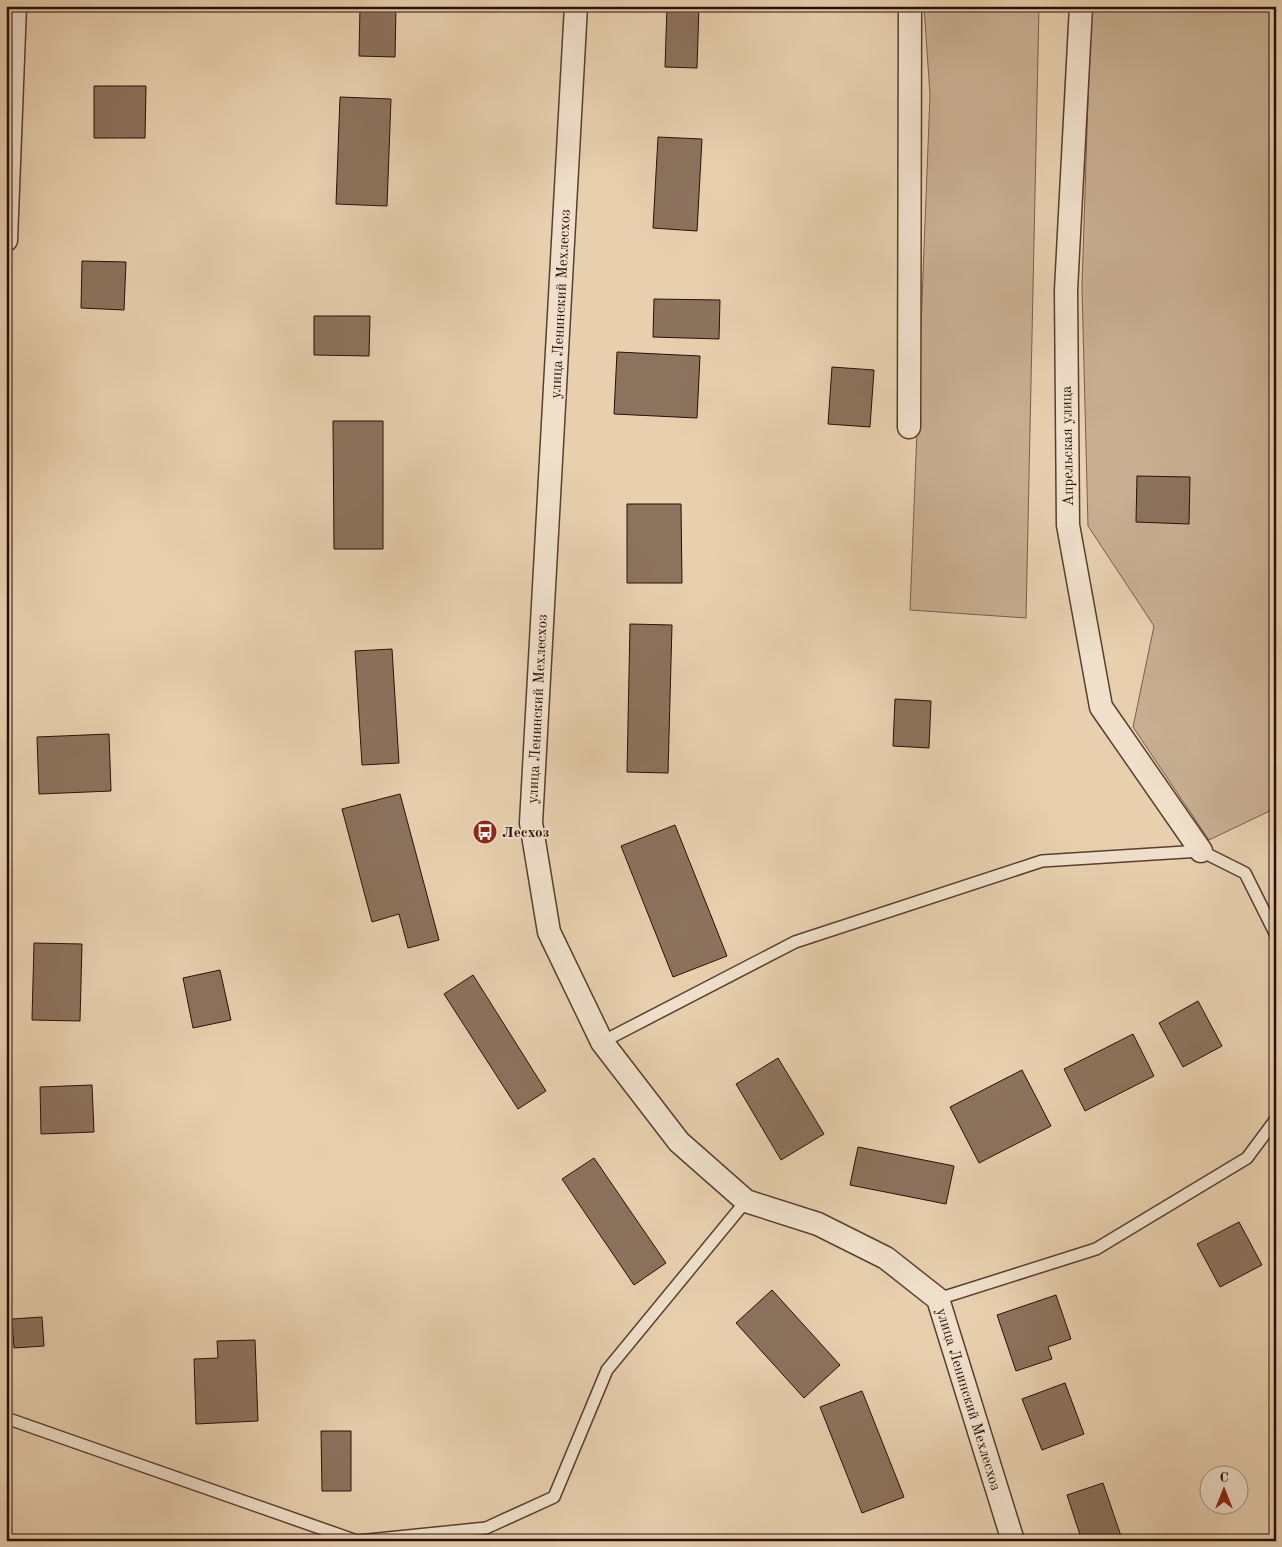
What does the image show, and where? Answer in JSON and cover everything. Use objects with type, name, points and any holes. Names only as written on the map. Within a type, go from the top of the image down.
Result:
[{"type":"street","points":[[7,226],[15,6]]},
{"type":"street","name":"улица Ленинский Мехлесхоз","points":[[576,6],[531,824],[549,932],[602,1042],[679,1142],[746,1201],[818,1224],[886,1258],[938,1299],[1013,1541]]},
{"type":"street","points":[[909,427],[910,6]]},
{"type":"street","name":"Апрельская улица","points":[[1081,6],[1066,290],[1068,525],[1101,707],[1201,851]]},
{"type":"lane","points":[[602,1042],[795,942],[1042,861],[1201,851],[1245,873],[1276,935]]},
{"type":"lane","points":[[938,1299],[1096,1249],[1247,1158],[1276,1118]]},
{"type":"lane","points":[[6,1418],[358,1541],[486,1528],[554,1496],[607,1370],[746,1201]]},
{"type":"shaded area","points":[[924,6],[1039,6],[1026,618],[910,610],[930,95]]},
{"type":"shaded area","points":[[1091,6],[1276,6],[1276,808],[1209,840],[1133,727],[1154,626],[1088,526],[1082,287]]},
{"type":"building","points":[[360,6],[396,6],[395,57],[359,56]]},
{"type":"building","points":[[667,6],[699,6],[697,68],[665,67]]},
{"type":"building","points":[[94,86],[146,86],[145,138],[94,138]]},
{"type":"building","points":[[340,97],[391,99],[387,206],[336,204]]},
{"type":"building","points":[[658,137],[702,139],[697,231],[653,228]]},
{"type":"building","points":[[82,261],[126,262],[124,310],[81,308]]},
{"type":"building","points":[[654,299],[720,300],[719,339],[653,337]]},
{"type":"building","points":[[314,316],[370,316],[369,356],[314,355]]},
{"type":"building","points":[[617,352],[700,356],[697,418],[614,414]]},
{"type":"building","points":[[832,367],[874,370],[870,427],[828,424]]},
{"type":"building","points":[[333,421],[383,421],[383,549],[334,549]]},
{"type":"building","points":[[1137,476],[1190,477],[1189,524],[1136,522]]},
{"type":"building","points":[[627,504],[681,504],[682,583],[627,583]]},
{"type":"building","points":[[630,624],[672,625],[668,773],[627,772]]},
{"type":"building","points":[[392,649],[399,763],[362,765],[355,651]]},
{"type":"building","points":[[895,699],[931,701],[929,748],[893,746]]},
{"type":"building","points":[[109,734],[111,791],[39,794],[37,737]]},
{"type":"building","points":[[400,794],[439,940],[408,948],[399,914],[372,922],[342,809]]},
{"type":"building","points":[[675,825],[727,956],[673,977],[621,846]]},
{"type":"building","points":[[34,943],[82,944],[80,1021],[32,1020]]},
{"type":"building","points":[[220,970],[231,1020],[193,1028],[183,978]]},
{"type":"building","points":[[473,975],[546,1091],[518,1109],[444,994]]},
{"type":"building","points":[[1198,1001],[1222,1046],[1183,1067],[1159,1023]]},
{"type":"building","points":[[1133,1034],[1154,1076],[1085,1111],[1064,1069]]},
{"type":"building","points":[[778,1058],[824,1134],[781,1160],[736,1084]]},
{"type":"building","points":[[1022,1070],[1051,1126],[979,1163],[950,1107]]},
{"type":"building","points":[[92,1085],[94,1132],[41,1134],[40,1087]]},
{"type":"building","points":[[858,1147],[954,1166],[946,1204],[850,1185]]},
{"type":"building","points":[[594,1158],[666,1263],[634,1285],[562,1179]]},
{"type":"building","points":[[1239,1222],[1262,1265],[1220,1287],[1197,1244]]},
{"type":"building","points":[[772,1290],[840,1365],[804,1398],[736,1323]]},
{"type":"building","points":[[1056,1295],[1071,1339],[1048,1347],[1052,1359],[1016,1371],[997,1315]]},
{"type":"building","points":[[42,1317],[44,1346],[14,1348],[12,1319]]},
{"type":"building","points":[[255,1340],[258,1421],[196,1424],[194,1359],[218,1358],[217,1341]]},
{"type":"building","points":[[1065,1383],[1084,1434],[1042,1450],[1022,1399]]},
{"type":"building","points":[[862,1391],[904,1497],[862,1513],[820,1407]]},
{"type":"building","points":[[321,1431],[351,1431],[351,1491],[322,1491]]},
{"type":"building","points":[[1103,1483],[1122,1539],[1082,1541],[1067,1495]]},
{"type":"place","name":"Лесхоз","points":[[485,832]]}]
